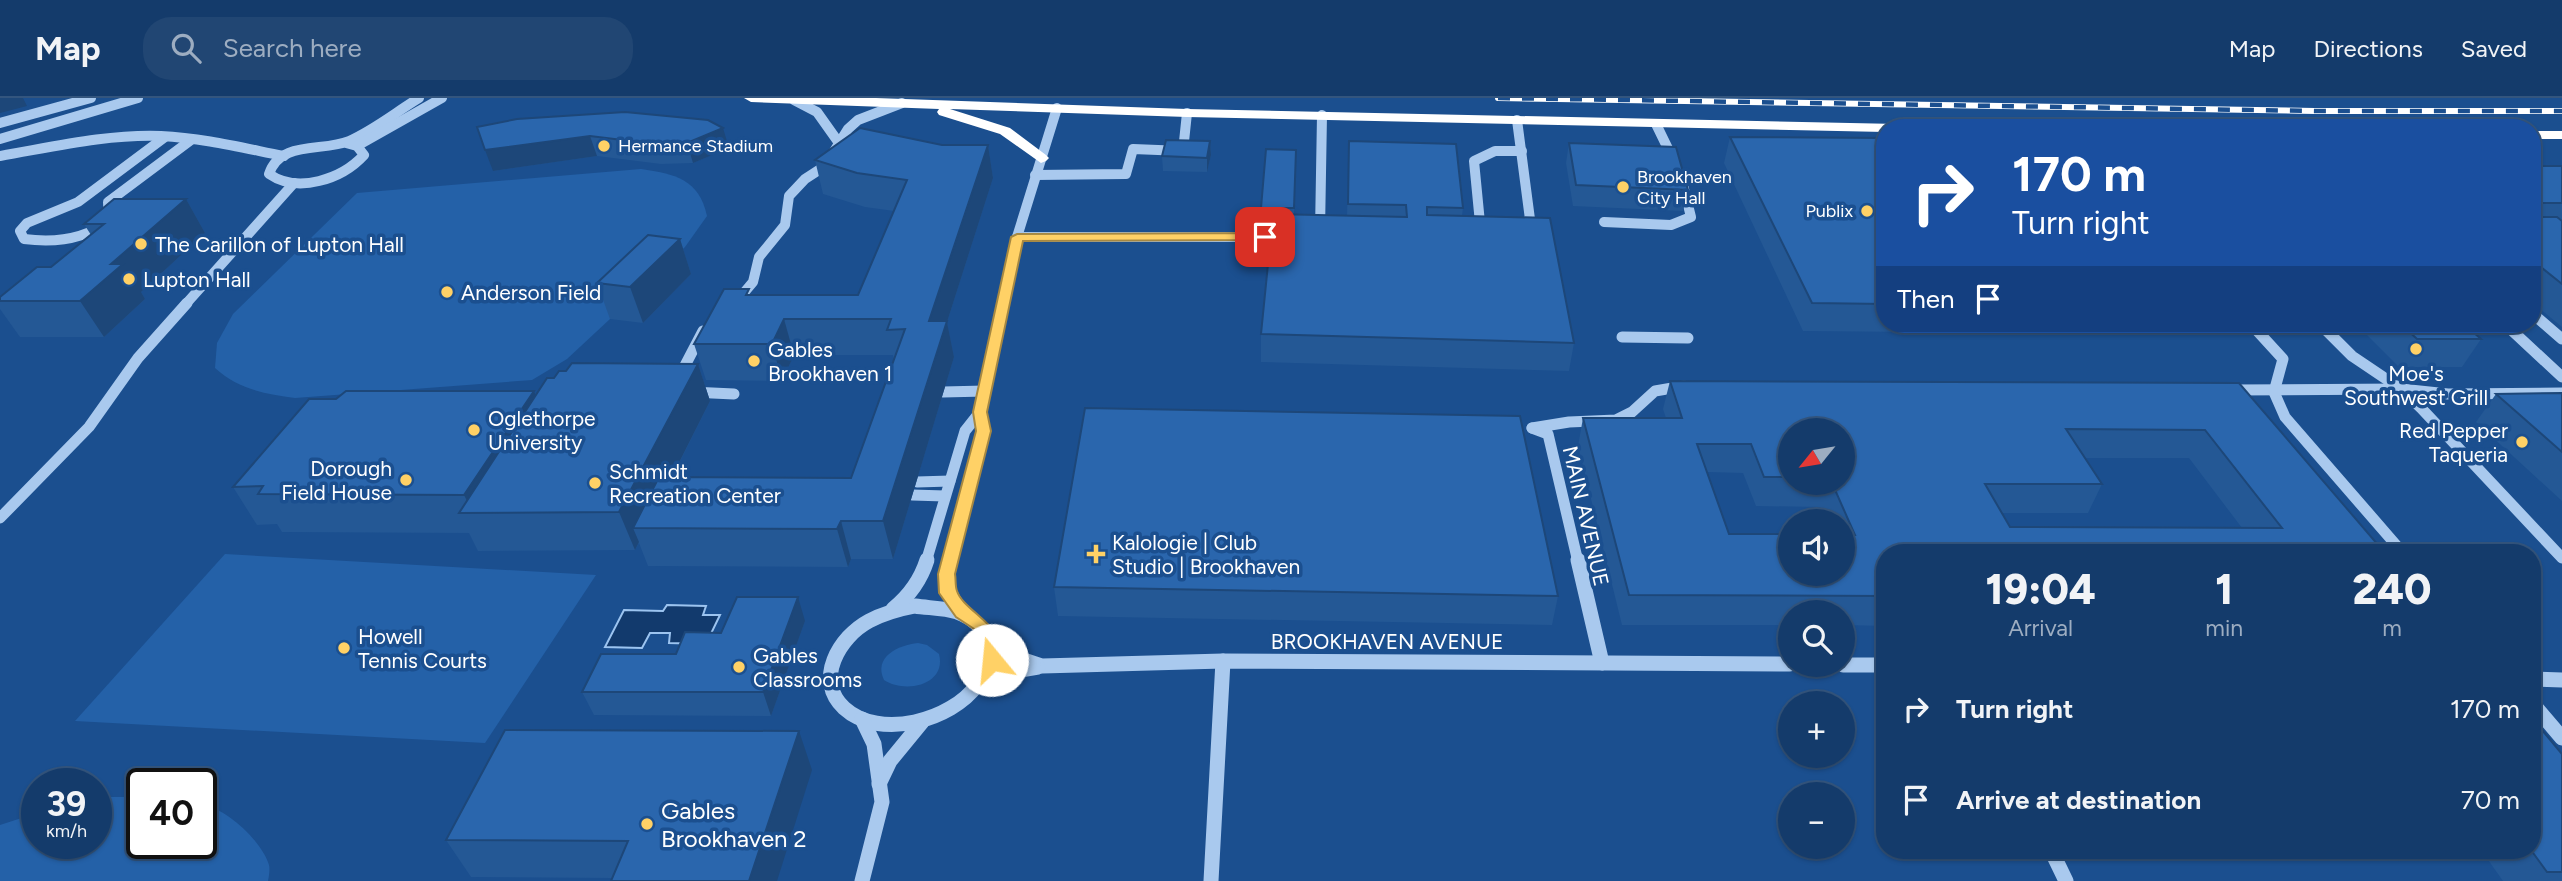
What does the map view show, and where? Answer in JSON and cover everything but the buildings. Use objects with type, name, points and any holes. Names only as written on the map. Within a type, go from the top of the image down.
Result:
[{"type":"highway","points":[[751,98],[1187,113],[1876,128]]},
{"type":"highway","points":[[922,104],[1005,131],[1041,158]]},
{"type":"highway","points":[[2541,135],[2560,136]]},
{"type":"street","points":[[0,123],[91,98]]},
{"type":"street","points":[[0,139],[138,98]]},
{"type":"street","points":[[346,143],[419,98]]},
{"type":"street","points":[[357,146],[442,98]]},
{"type":"street","points":[[794,100],[817,112],[839,143]]},
{"type":"street","points":[[745,306],[728,308],[753,282],[759,257],[785,225],[789,196],[804,179],[825,166],[858,120],[902,103]]},
{"type":"street","points":[[962,612],[948,593],[947,574],[983,431],[980,412],[1017,237],[1057,108]]},
{"type":"street","points":[[1035,175],[1126,174],[1133,149],[1183,151],[1187,113]]},
{"type":"street","points":[[1306,237],[1320,237],[1322,115]]},
{"type":"street","points":[[1517,120],[1531,227],[1528,235],[1521,237]]},
{"type":"street","points":[[1604,222],[1671,225],[1691,217],[1679,167],[1669,155],[1656,124]]},
{"type":"street","points":[[0,156],[90,141],[165,137],[284,156]]},
{"type":"street","points":[[165,137],[78,202],[27,223],[20,231],[24,239],[59,241],[82,236],[100,228],[109,221],[108,202],[191,140]]},
{"type":"street","points":[[346,143],[357,146],[364,155],[346,171],[314,181],[294,183],[274,180],[269,174],[274,163],[284,156],[310,146],[346,143]]},
{"type":"street","points":[[1496,233],[1480,223],[1474,161],[1495,151],[1522,151]]},
{"type":"street","points":[[0,518],[89,427],[138,358],[294,183]]},
{"type":"street","points":[[1017,237],[1293,237]]},
{"type":"street","points":[[2541,321],[2562,339]]},
{"type":"street","points":[[708,325],[700,335],[676,384],[687,391],[734,394]]},
{"type":"street","points":[[2259,333],[2283,359],[2274,392],[2285,417],[2395,544]]},
{"type":"street","points":[[2329,333],[2356,359],[2401,388],[2562,558]]},
{"type":"street","points":[[2515,333],[2562,377]]},
{"type":"street","points":[[1622,337],[1688,338]]},
{"type":"street","name":"MAIN AVENUE","points":[[1602,663],[1548,434],[1525,426],[1616,420],[1632,412],[1655,391],[1676,386],[1700,386]]},
{"type":"street","points":[[2222,390],[2274,392],[2401,388],[2448,394],[2562,393]]},
{"type":"street","points":[[943,392],[985,391]]},
{"type":"street","points":[[890,611],[904,600],[923,573],[965,431],[980,412]]},
{"type":"street","points":[[917,482],[950,481]]},
{"type":"street","points":[[912,495],[946,496]]},
{"type":"street","points":[[915,606],[939,606],[962,612],[980,624],[990,641],[992,660],[984,681],[968,699],[945,714],[922,722],[888,725],[862,719],[844,708],[832,692],[829,674],[835,654],[848,637],[866,622],[890,611],[915,606]]},
{"type":"street","name":"BROOKHAVEN AVENUE","points":[[990,641],[1012,656],[1042,666],[1223,661],[1778,664]]},
{"type":"street","points":[[1211,881],[1223,661]]},
{"type":"street","points":[[1855,665],[1876,665]]},
{"type":"street","points":[[984,681],[1004,673],[1042,666]]},
{"type":"street","points":[[2541,679],[2562,680]]},
{"type":"street","points":[[2541,714],[2562,738]]},
{"type":"street","points":[[862,719],[874,744],[882,802],[862,881]]},
{"type":"street","points":[[879,784],[890,761],[922,722]]},
{"type":"street","points":[[2055,859],[2066,881]]},
{"type":"shaded area","name":"Anderson Field","points":[[641,169],[684,180],[698,194],[707,216],[685,247],[610,319],[567,359],[532,380],[295,398],[252,389],[233,381],[215,368],[217,343],[233,314],[357,193]]},
{"type":"shaded area","name":"Howell Tennis Courts","points":[[225,554],[596,575],[485,743],[75,721]]},
{"type":"shaded area","points":[[667,605],[706,606],[703,615],[720,615],[706,644],[669,643],[670,633],[650,633],[642,648],[605,647],[624,610],[663,611]]},
{"type":"shaded area","points":[[918,643],[927,645],[939,654],[940,665],[931,680],[903,686],[884,680],[882,665],[889,654],[903,646]]},
{"type":"shaded area","points":[[112,797],[126,797],[126,859],[217,859],[217,810],[242,827],[259,846],[269,865],[268,881],[0,881],[0,825],[21,818],[21,859],[112,859]]},
{"type":"railway","points":[[1498,98],[2315,111],[2562,111]]},
{"type":"place","name":"Hermance Stadium","points":[[604,146]]},
{"type":"place","name":"Brookhaven City Hall","points":[[1623,187]]},
{"type":"place","name":"Publix","points":[[1867,211]]},
{"type":"place","name":"The Carillon of Lupton Hall","points":[[141,244]]},
{"type":"place","name":"Lupton Hall","points":[[129,279]]},
{"type":"place","name":"Anderson Field","points":[[447,292]]},
{"type":"place","name":"Moe's Southwest Grill","points":[[2416,349]]},
{"type":"place","name":"Gables Brookhaven 1","points":[[754,361]]},
{"type":"place","name":"Oglethorpe University","points":[[474,430]]},
{"type":"place","name":"Red Pepper Taqueria","points":[[2522,442]]},
{"type":"place","name":"Dorough Field House","points":[[406,480]]},
{"type":"place","name":"Schmidt Recreation Center","points":[[595,483]]},
{"type":"place","name":"Kalologie | Club Studio | Brookhaven","points":[[1096,554]]},
{"type":"place","name":"Howell Tennis Courts","points":[[344,648]]},
{"type":"place","name":"Gables Classrooms","points":[[739,667]]},
{"type":"place","name":"Gables Brookhaven 2","points":[[647,824]]},
{"type":"route","points":[[992,660],[990,641],[980,624],[962,612],[948,593],[947,574],[983,431],[980,412],[1017,237],[1265,237]]}]
